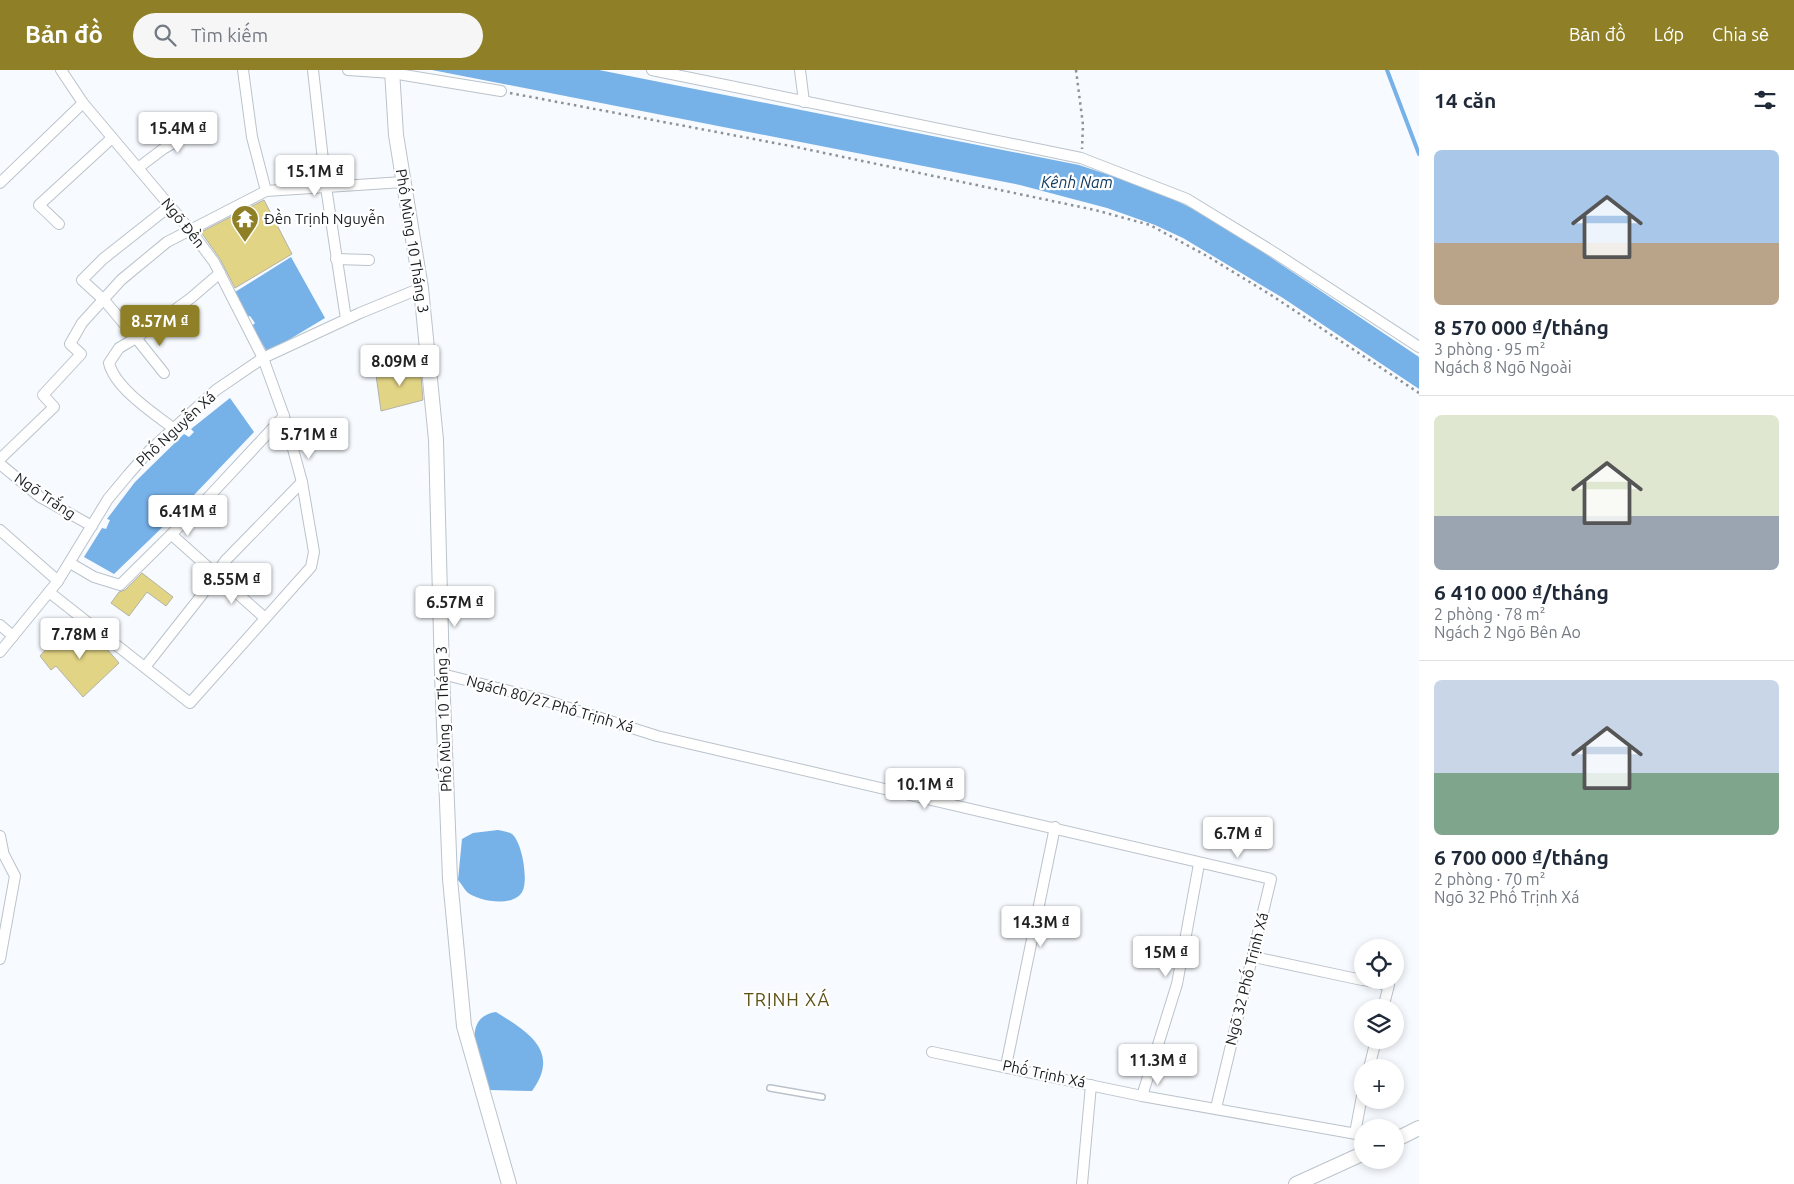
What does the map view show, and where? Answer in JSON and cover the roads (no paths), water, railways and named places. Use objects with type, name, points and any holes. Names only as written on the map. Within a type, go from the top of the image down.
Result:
[{"type":"main road","name":"Phố Mùng 10 Tháng 3","points":[[392,72],[396,135],[421,288],[436,440],[450,879],[464,1026],[509,1184]]},
{"type":"main road","points":[[1404,1136],[1419,1128]]},
{"type":"main road","points":[[1296,1184],[1354,1158]]},
{"type":"street","name":"Ngõ Đền","points":[[60,70],[82,103],[191,231],[220,273],[263,358],[284,416],[302,482],[314,552],[311,567],[265,618]]},
{"type":"street","points":[[243,70],[252,137],[266,191]]},
{"type":"street","points":[[313,70],[326,187],[346,319]]},
{"type":"street","points":[[348,70],[392,72],[501,91]]},
{"type":"street","points":[[652,70],[1081,158],[1188,199],[1419,347]]},
{"type":"street","points":[[800,70],[804,102]]},
{"type":"street","points":[[0,183],[82,103]]},
{"type":"street","points":[[138,168],[163,149],[207,124]]},
{"type":"street","points":[[59,224],[39,205],[112,138]]},
{"type":"street","points":[[0,459],[54,407],[43,395],[81,354],[70,344],[82,323],[121,280],[166,242],[191,231],[220,213],[266,191],[403,182]]},
{"type":"street","points":[[164,373],[104,300],[82,280],[103,259],[170,206]]},
{"type":"street","points":[[336,258],[369,260]]},
{"type":"street","points":[[173,428],[139,401],[111,372],[109,363],[119,348],[191,298],[220,273]]},
{"type":"street","name":"Phố Nguyễn Xá","points":[[0,652],[58,581],[92,526],[128,475],[173,428],[216,390],[263,358],[346,319],[421,288]]},
{"type":"street","points":[[70,562],[94,577],[120,585],[172,535],[284,416]]},
{"type":"street","name":"Ngõ Trắng","points":[[0,464],[40,497],[92,526]]},
{"type":"street","points":[[145,667],[226,561],[302,482]]},
{"type":"street","points":[[0,530],[58,581]]},
{"type":"street","points":[[49,592],[190,703],[265,618],[172,535]]},
{"type":"street","points":[[0,625],[13,636]]},
{"type":"street","name":"Ngách 80/27 Phố Trịnh Xá","points":[[442,674],[541,699],[657,736],[1055,827],[1198,864],[1272,879]]},
{"type":"street","points":[[1006,1066],[1055,827]]},
{"type":"street","points":[[0,836],[2,849],[15,876],[0,960]]},
{"type":"street","points":[[1142,1096],[1178,984],[1198,864]]},
{"type":"street","name":"Ngõ 32 Phố Trịnh Xá","points":[[1216,1108],[1272,879]]},
{"type":"street","points":[[1254,957],[1354,978]]},
{"type":"street","name":"Phố Trịnh Xá","points":[[932,1052],[1142,1096],[1354,1133]]},
{"type":"street","points":[[1082,1184],[1091,1085]]},
{"type":"lane","points":[[770,1088],[822,1097]]},
{"type":"water","name":"Kênh Nam","points":[[432,70],[599,70],[1079,165],[1154,190],[1212,218],[1419,357],[1419,389],[1283,298],[1183,238],[1155,225],[1107,208],[1020,185]]},
{"type":"water","points":[[291,257],[325,318],[270,351],[266,350],[252,326],[255,323],[250,316],[246,317],[235,292]]},
{"type":"water","points":[[230,398],[254,432],[173,517],[114,574],[84,557],[102,528],[106,529],[110,520],[107,519],[135,482],[184,434],[189,437],[194,432],[191,429]]},
{"type":"water","points":[[498,830],[511,833],[516,838],[521,852],[525,877],[523,890],[519,896],[497,902],[473,896],[467,892],[458,880],[462,839],[473,833]]},
{"type":"water","points":[[496,1012],[529,1035],[537,1044],[542,1054],[543,1065],[540,1077],[532,1091],[489,1090],[477,1057],[475,1033],[478,1023],[484,1016]]},
{"type":"waterway","points":[[1387,70],[1419,154]]},
{"type":"place","name":"Đền Trịnh Nguyễn","points":[[245,243]]},
{"type":"district","name":"TRỊNH XÁ","points":[[787,1000]]}]
